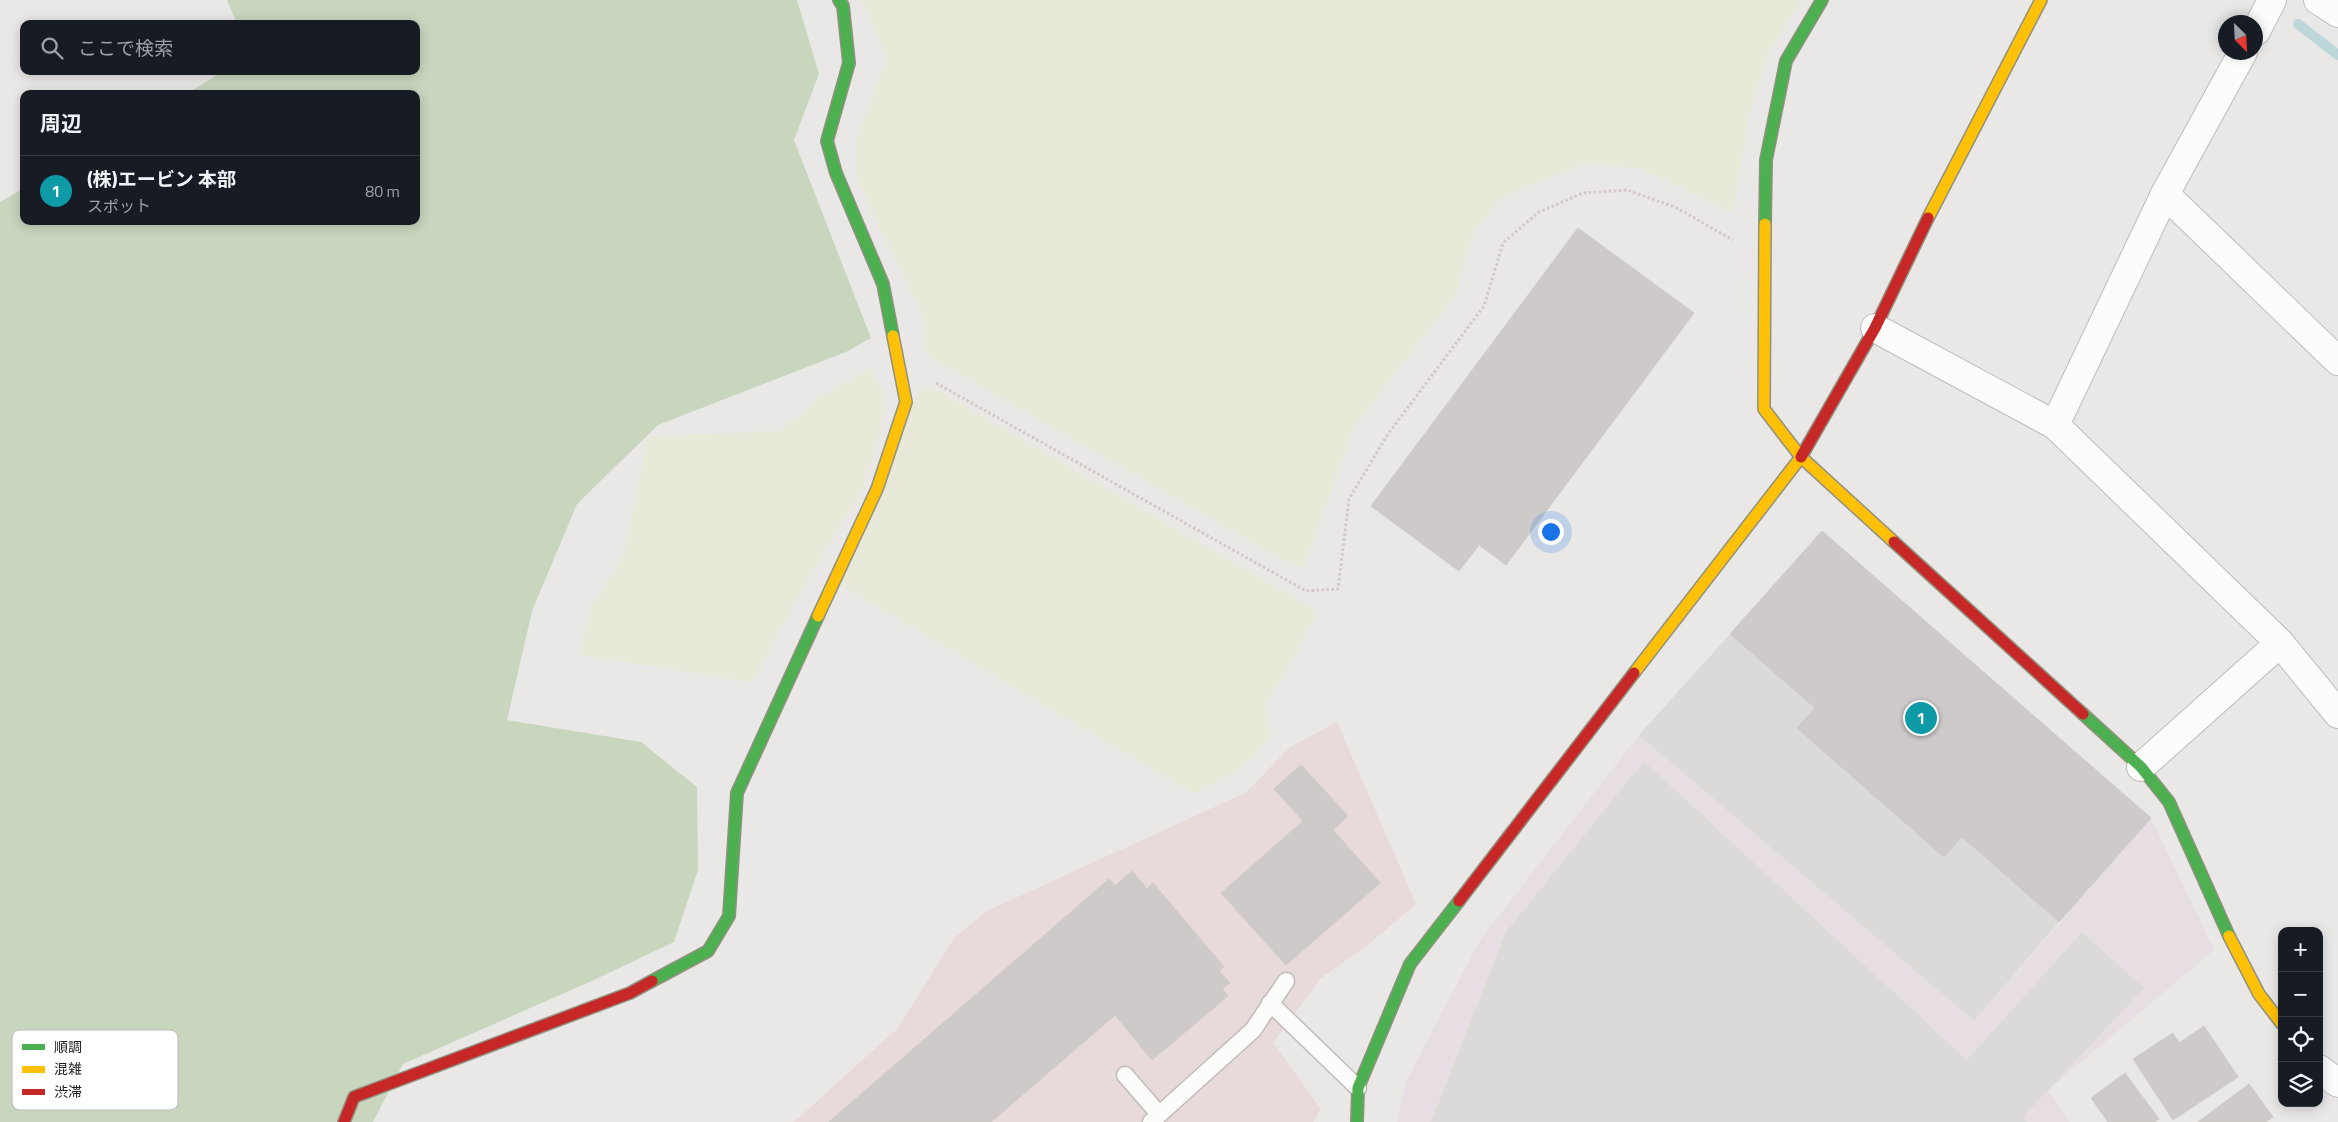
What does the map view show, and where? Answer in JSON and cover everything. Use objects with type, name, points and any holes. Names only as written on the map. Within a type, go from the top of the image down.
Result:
[{"type":"street","points":[[344,1122],[354,1097],[630,994],[708,951],[729,916],[737,793],[877,489],[906,402],[883,284],[836,173],[827,141],[849,63],[843,6],[839,0]]},
{"type":"street","points":[[1822,0],[1786,61],[1766,160],[1764,409],[1801,457],[2142,767],[2169,802],[2241,962],[2259,994],[2278,1019]]},
{"type":"street","points":[[1357,1122],[1358,1088],[1410,964],[1801,457],[1875,328],[1913,246],[2041,0]]},
{"type":"street","points":[[2263,17],[2272,0]]},
{"type":"street","points":[[2318,0],[2338,13]]},
{"type":"street","points":[[2055,425],[2166,194],[2239,60]]},
{"type":"street","points":[[2166,194],[2338,361]]},
{"type":"street","points":[[1875,328],[2055,425],[2280,643],[2338,714]]},
{"type":"street","points":[[2142,767],[2280,643]]},
{"type":"street","points":[[2323,1072],[2338,1083]]},
{"type":"lane","points":[[1124,1074],[1155,1118],[1254,1030],[1286,981]]},
{"type":"lane","points":[[1270,1003],[1358,1088]]},
{"type":"path","points":[[898,362],[1306,591],[1338,589],[1349,499],[1388,434],[1484,306],[1503,243],[1539,212],[1583,193],[1627,190],[1675,206],[1765,258]]},
{"type":"shaded area","points":[[861,0],[1802,0],[1767,56],[1748,120],[1733,213],[1639,168],[1585,163],[1501,198],[1474,232],[1455,297],[1354,427],[1305,565],[1295,567],[931,358],[923,348],[923,318],[856,178],[856,140],[887,57]]},
{"type":"shaded area","points":[[872,368],[886,398],[882,427],[862,491],[814,569],[753,682],[578,655],[591,606],[623,557],[648,436],[780,431],[818,398]]},
{"type":"shaded area","points":[[932,387],[1314,609],[1315,619],[1266,706],[1271,738],[1242,768],[1194,794],[840,585],[918,391]]},
{"type":"shaded area","points":[[1730,634],[1815,708],[1944,857],[1962,837],[2059,922],[1974,1021],[1639,735]]},
{"type":"shaded area","points":[[1337,722],[1416,904],[1369,944],[1320,979],[1273,1043],[1321,1109],[1313,1122],[794,1122],[898,1028],[954,938],[987,911],[1245,793],[1290,747]]},
{"type":"shaded area","points":[[1639,735],[1974,1021],[2151,818],[2214,950],[2048,1090],[2070,1122],[1397,1122],[1406,1081],[1480,940]]},
{"type":"shaded area","points":[[1644,761],[1967,1060],[2082,932],[2144,988],[2023,1117],[2027,1122],[1431,1122],[1506,932]]},
{"type":"green space","points":[[227,0],[797,0],[819,74],[794,140],[871,338],[846,352],[658,425],[577,504],[532,611],[507,720],[641,742],[697,787],[698,870],[674,942],[594,980],[403,1064],[373,1122],[0,1122],[0,202],[20,190],[20,225],[420,225],[420,90],[193,90],[217,75],[420,75],[420,20],[235,20]]},
{"type":"building","points":[[1578,228],[1694,313],[1506,565],[1479,545],[1459,571],[1371,506]]},
{"type":"building","points":[[1822,531],[2151,818],[2059,922],[1962,837],[1944,857],[1797,728],[1815,708],[1730,634]]},
{"type":"building","points":[[1301,765],[1348,816],[1333,830],[1380,883],[1286,965],[1221,893],[1303,821],[1274,789]]},
{"type":"building","points":[[1132,871],[1147,889],[1153,883],[1224,967],[1219,971],[1230,983],[1222,989],[1228,996],[1152,1060],[1115,1015],[991,1122],[829,1122],[1109,879],[1115,886]]},
{"type":"building","points":[[2204,1026],[2238,1077],[2173,1120],[2133,1059],[2173,1033],[2179,1043]]},
{"type":"building","points":[[2125,1073],[2159,1119],[2155,1122],[2108,1122],[2091,1098]]},
{"type":"building","points":[[2249,1084],[2273,1117],[2266,1122],[2198,1122]]},
{"type":"waterway","points":[[2298,24],[2338,55]]},
{"type":"traffic: fast","points":[[839,0],[843,6],[849,63],[827,141],[836,173],[883,284],[893,336]]},
{"type":"traffic: fast","points":[[1765,224],[1766,160],[1786,61],[1822,0]]},
{"type":"traffic: fast","points":[[652,981],[708,951],[729,916],[737,793],[818,616]]},
{"type":"traffic: fast","points":[[2083,714],[2141,767],[2169,802],[2229,936]]},
{"type":"traffic: fast","points":[[1357,1122],[1358,1088],[1410,964],[1459,901]]},
{"type":"traffic: slow","points":[[1928,218],[2041,0]]},
{"type":"traffic: slow","points":[[1765,224],[1764,409],[1801,457],[1894,542]]},
{"type":"traffic: slow","points":[[818,616],[877,489],[906,402],[893,336]]},
{"type":"traffic: slow","points":[[1634,673],[1801,457]]},
{"type":"traffic: slow","points":[[2229,936],[2259,994],[2278,1019]]},
{"type":"traffic: jam","points":[[1801,457],[1875,328],[1928,218]]},
{"type":"traffic: jam","points":[[1894,542],[2083,714]]},
{"type":"traffic: jam","points":[[1459,901],[1634,673]]},
{"type":"traffic: jam","points":[[344,1122],[354,1097],[630,993],[652,981]]},
{"type":"place","name":"(株)エービン 本部","points":[[1921,718]]}]
